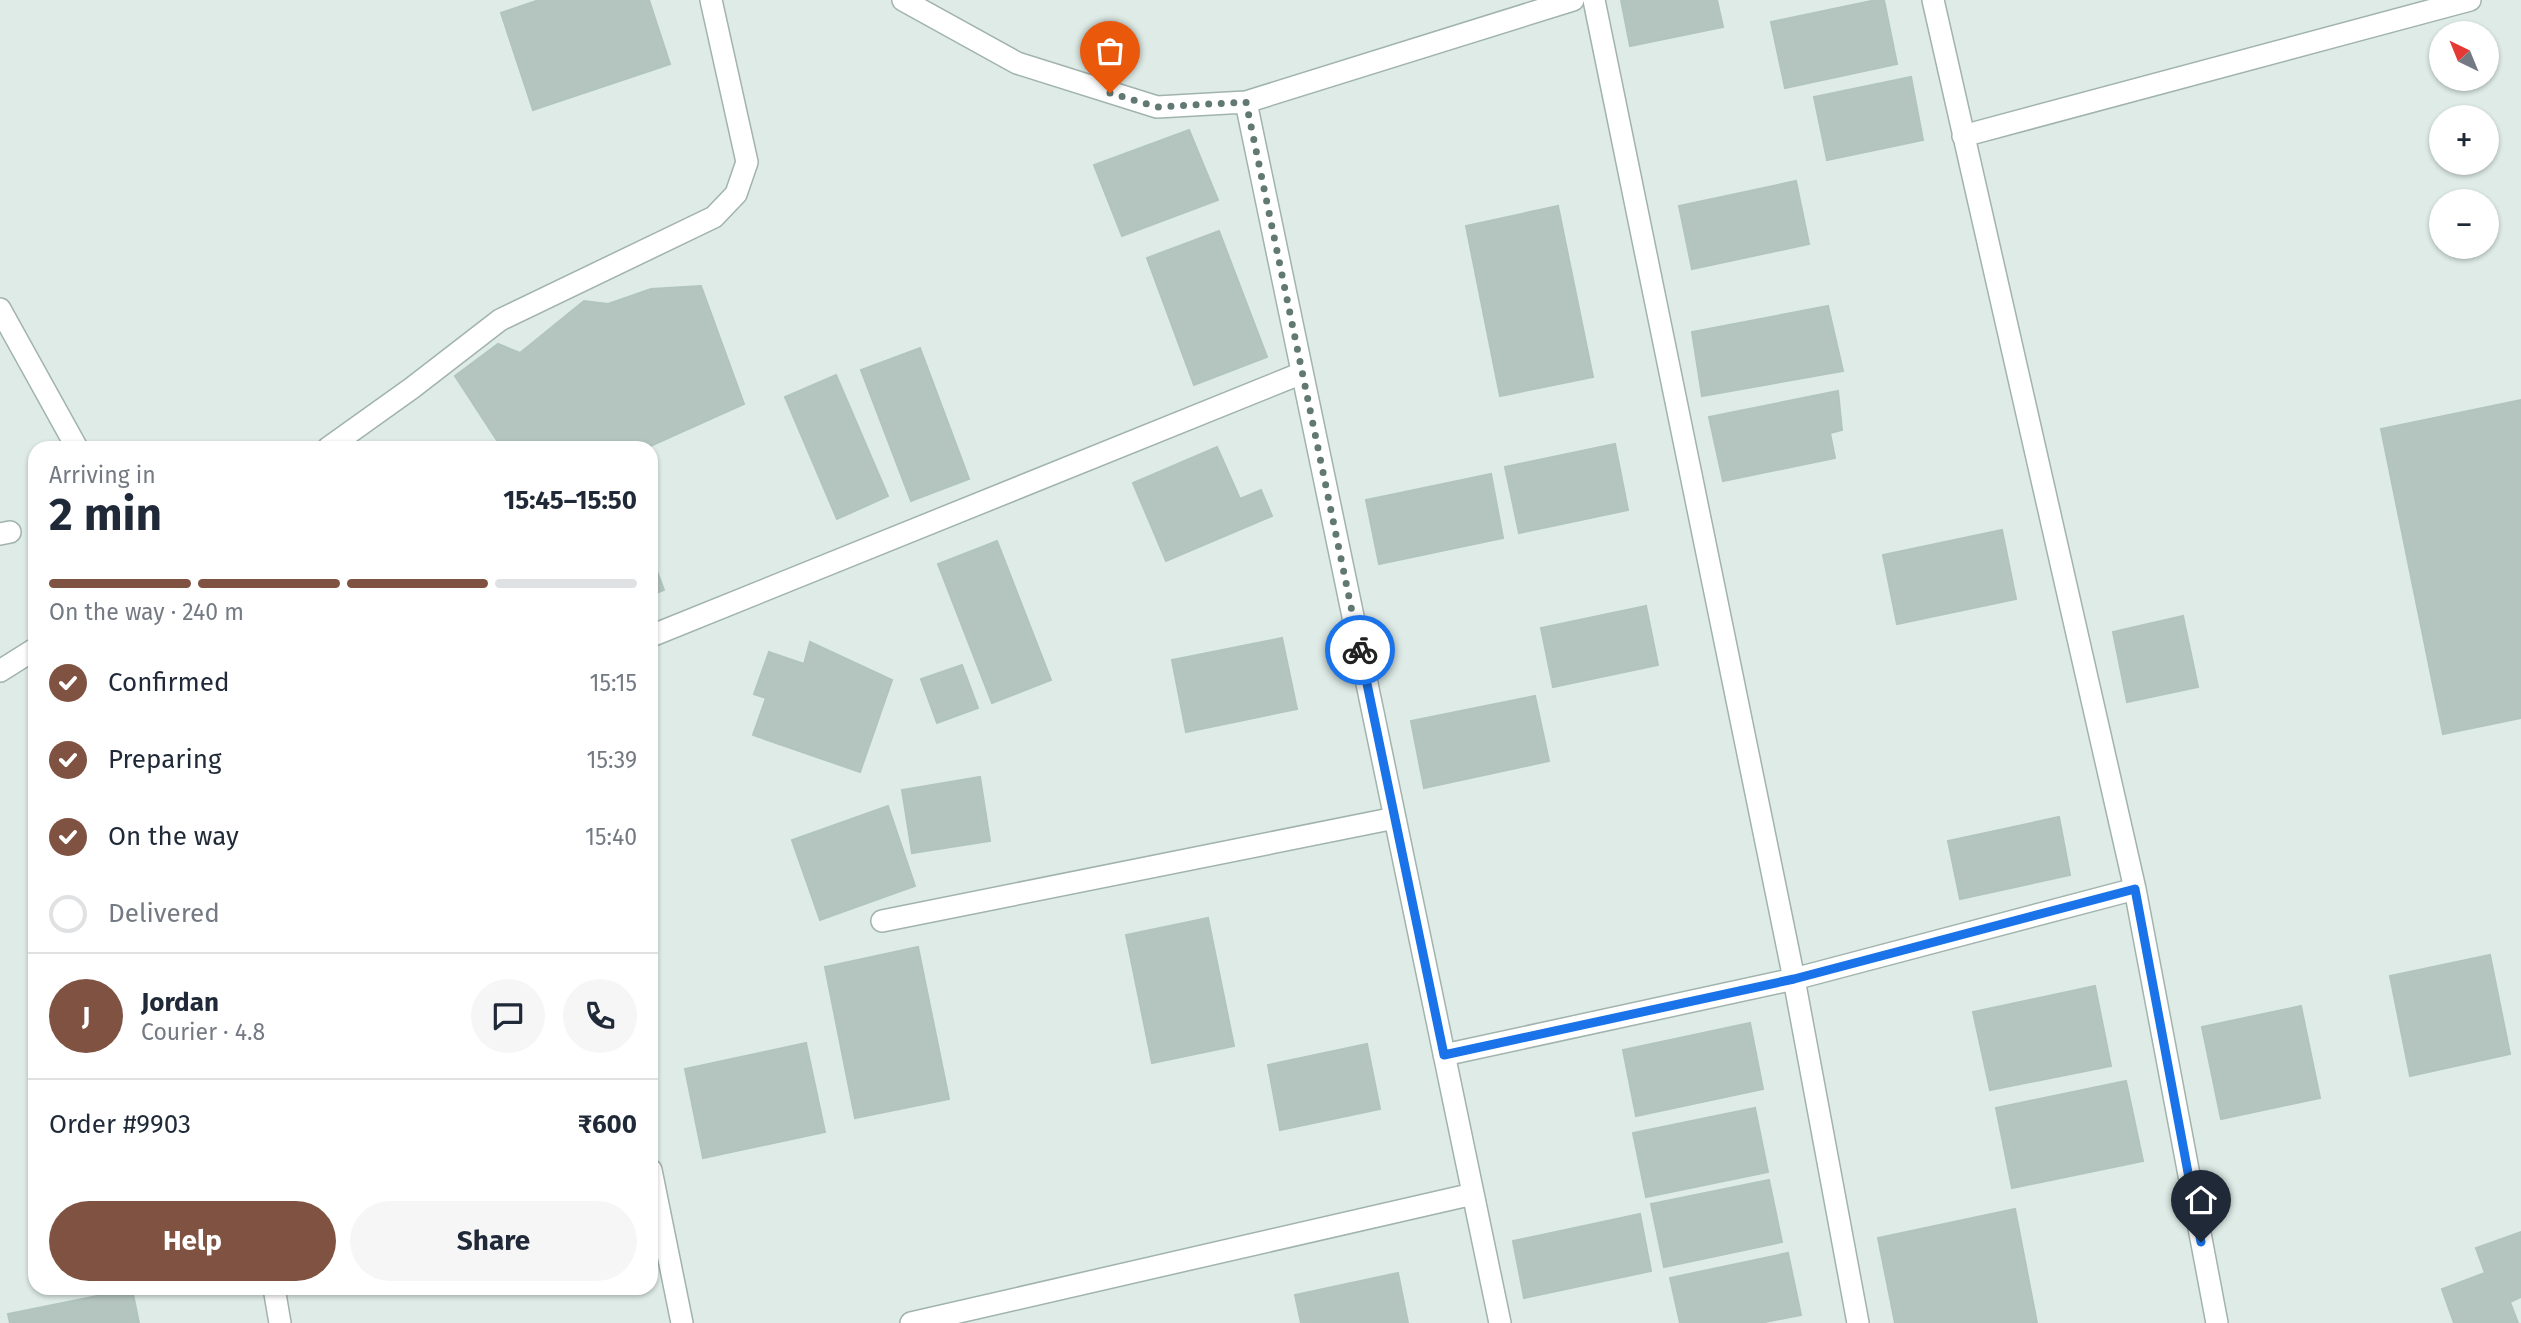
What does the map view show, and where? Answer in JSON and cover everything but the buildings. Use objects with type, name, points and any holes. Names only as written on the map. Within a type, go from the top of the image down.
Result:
[{"type":"street","points":[[338,441],[500,320],[714,216],[736,194],[747,162],[711,0]]},
{"type":"street","points":[[903,0],[1017,63],[1157,107],[1246,102],[1573,0]]},
{"type":"street","points":[[1594,0],[1794,979],[1858,1323]]},
{"type":"street","points":[[1933,0],[2135,889],[2217,1323]]},
{"type":"street","points":[[1963,136],[2470,0]]},
{"type":"street","points":[[1246,102],[1500,1323]]},
{"type":"street","points":[[0,309],[73,441]]},
{"type":"street","points":[[658,633],[1302,373]]},
{"type":"street","points":[[0,671],[28,653]]},
{"type":"street","points":[[881,921],[1395,818]]},
{"type":"street","points":[[1444,1055],[1794,979],[2135,889]]},
{"type":"street","points":[[911,1323],[1473,1194]]},
{"type":"street","points":[[658,1205],[682,1323]]},
{"type":"street","points":[[275,1295],[281,1323]]},
{"type":"way so far","points":[[1110,93],[1157,107],[1246,102],[1360,650]]},
{"type":"route","points":[[1360,650],[1444,1055],[1794,979],[2135,889],[2201,1242]]}]
